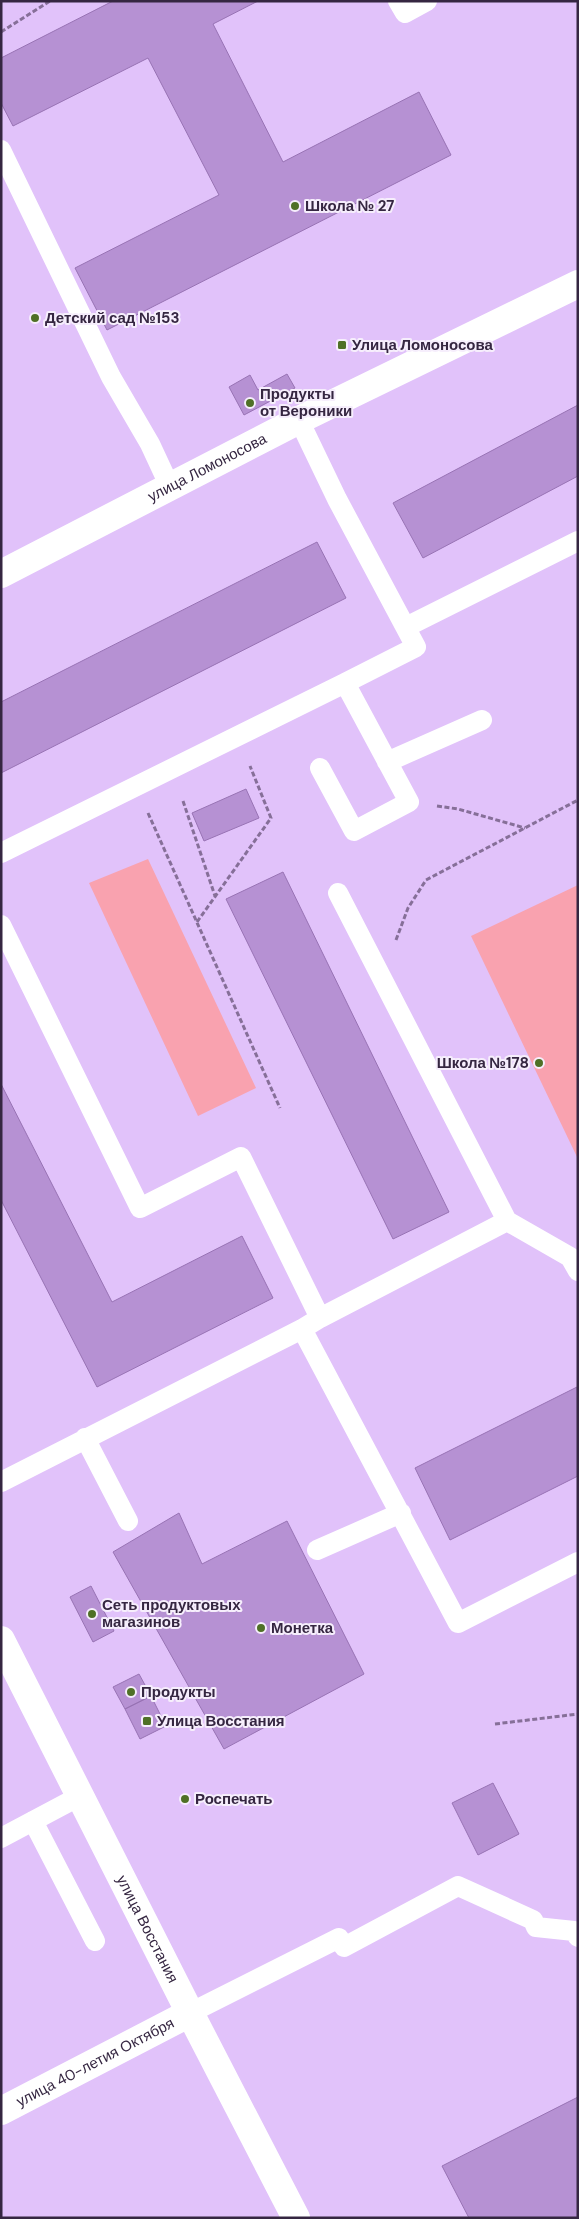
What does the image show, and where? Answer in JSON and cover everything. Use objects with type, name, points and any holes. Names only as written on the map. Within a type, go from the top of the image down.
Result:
[{"type":"street","name":"улица Ломоносова","points":[[1,574],[300,420],[578,284]]},
{"type":"street","name":"улица Восстания","points":[[1,1640],[296,2218]]},
{"type":"street","name":"улица 40-летия Октября","points":[[1,2111],[190,2013]]},
{"type":"lane","points":[[398,1],[405,13],[427,1]]},
{"type":"lane","points":[[1,150],[111,377],[150,444],[170,487]]},
{"type":"lane","points":[[1,853],[416,647],[337,499],[300,420]]},
{"type":"lane","points":[[406,627],[578,542]]},
{"type":"lane","points":[[320,768],[354,832],[409,802],[345,683]]},
{"type":"lane","points":[[387,762],[482,720]]},
{"type":"lane","points":[[338,893],[506,1222],[570,1257],[578,1271]]},
{"type":"lane","points":[[1,925],[140,1208],[241,1157],[320,1318]]},
{"type":"lane","points":[[1,1482],[302,1329],[506,1222]]},
{"type":"lane","points":[[302,1329],[458,1623],[578,1562]]},
{"type":"lane","points":[[85,1438],[128,1521]]},
{"type":"lane","points":[[317,1550],[400,1513]]},
{"type":"lane","points":[[1,1838],[80,1796]]},
{"type":"lane","points":[[33,1821],[95,1941]]},
{"type":"lane","points":[[190,2013],[339,1938],[344,1947],[458,1886],[533,1920],[536,1927],[574,1931],[578,1937]]},
{"type":"path","points":[[1,32],[50,1]]},
{"type":"path","points":[[197,923],[270,818],[250,766]]},
{"type":"path","points":[[381,977],[408,908],[426,880],[578,800]]},
{"type":"path","points":[[183,801],[215,897]]},
{"type":"path","points":[[409,802],[458,809],[525,828]]},
{"type":"path","points":[[148,813],[280,1108]]},
{"type":"path","points":[[495,1724],[578,1714]]},
{"type":"shaded area","points":[[148,859],[256,1088],[198,1116],[89,883]]},
{"type":"shaded area","points":[[578,885],[578,1159],[471,936]]},
{"type":"building","points":[[113,1],[258,1],[213,24],[283,162],[419,92],[451,155],[107,330],[75,268],[219,195],[148,58],[13,126],[1,103],[1,58]]},
{"type":"building","points":[[287,374],[295,388],[244,415],[229,387],[250,375],[258,390]]},
{"type":"building","points":[[578,405],[578,476],[423,558],[393,503]]},
{"type":"building","points":[[317,542],[346,598],[1,773],[1,702]]},
{"type":"building","points":[[246,789],[259,818],[204,841],[192,813]]},
{"type":"building","points":[[283,872],[449,1212],[393,1239],[226,899]]},
{"type":"building","points":[[1,1084],[112,1302],[242,1236],[273,1298],[97,1387],[1,1200]]},
{"type":"building","points":[[577,1387],[578,1476],[450,1540],[415,1468]]},
{"type":"building","points":[[179,1513],[202,1564],[287,1521],[364,1674],[224,1749],[113,1552]]},
{"type":"building","name":"Сеть продуктовых магазинов","points":[[91,1586],[114,1631],[93,1642],[70,1597]]},
{"type":"building","points":[[139,1674],[151,1696],[125,1709],[113,1687]]},
{"type":"building","points":[[151,1696],[166,1726],[140,1739],[125,1709]]},
{"type":"building","points":[[493,1783],[519,1834],[478,1855],[452,1803]]},
{"type":"building","points":[[578,2097],[578,2218],[469,2218],[442,2166]]},
{"type":"place","name":"Школа № 27","points":[[295,206]]},
{"type":"place","name":"Детский сад №153","points":[[35,318]]},
{"type":"place","name":"Улица Ломоносова","points":[[342,345]]},
{"type":"place","name":"Продукты от Вероники","points":[[250,403]]},
{"type":"place","name":"Школа №178","points":[[539,1063]]},
{"type":"place","name":"Сеть продуктовых магазинов","points":[[92,1614]]},
{"type":"place","name":"Монетка","points":[[261,1628]]},
{"type":"place","name":"Продукты","points":[[131,1692]]},
{"type":"place","name":"Улица Восстания","points":[[147,1721]]},
{"type":"place","name":"Роспечать","points":[[185,1799]]}]
